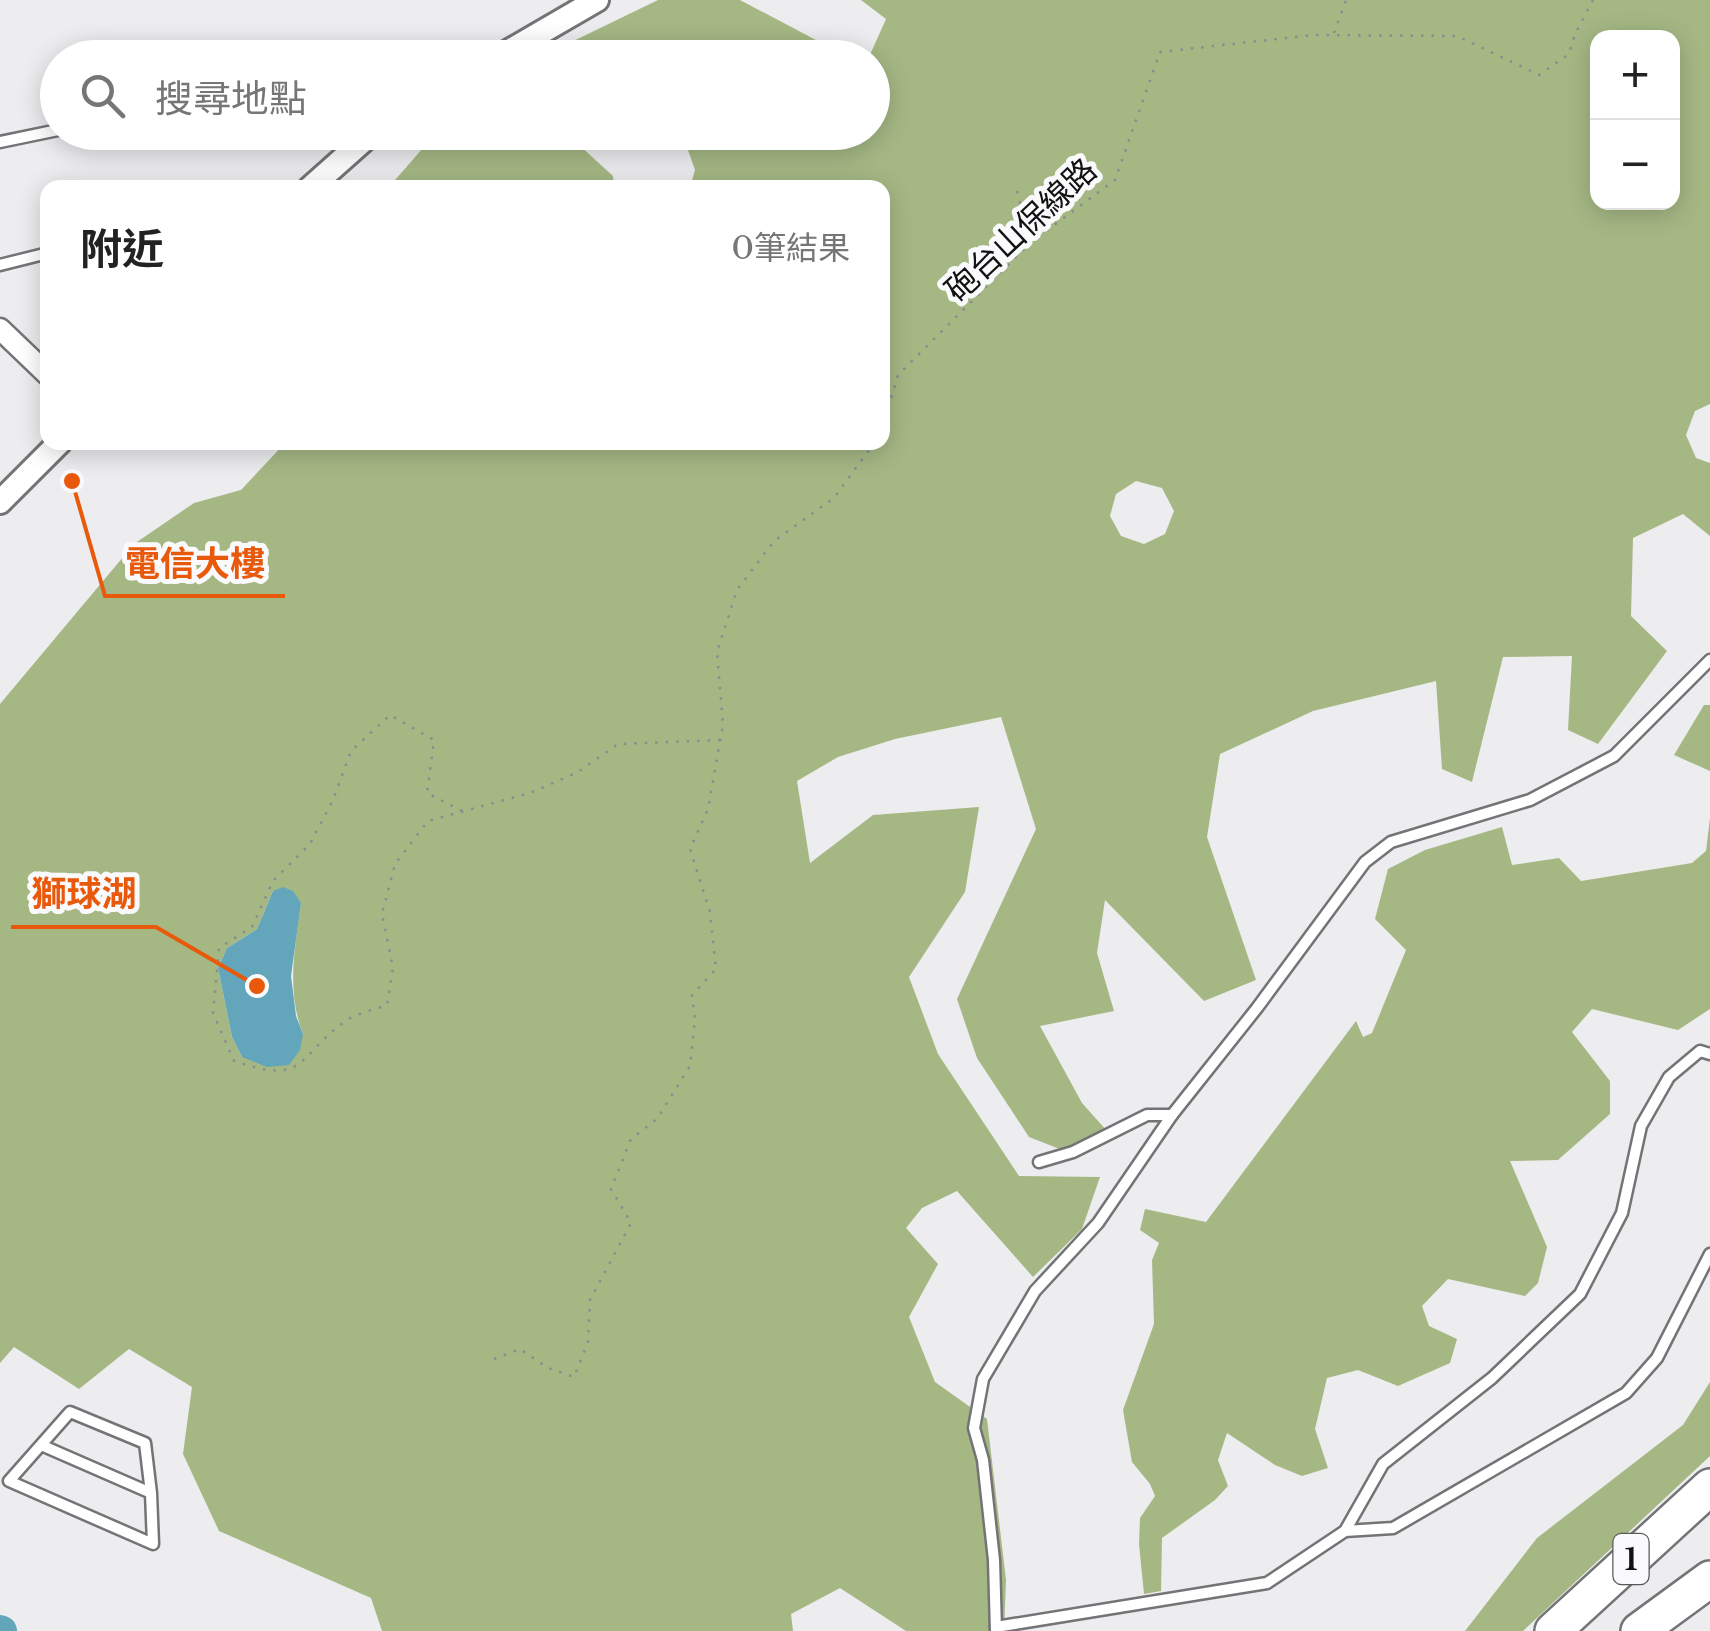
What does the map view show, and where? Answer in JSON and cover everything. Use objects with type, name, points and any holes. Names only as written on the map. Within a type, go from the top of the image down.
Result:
[{"type":"highway","name":"1","points":[[1552,1631],[1710,1487]]},
{"type":"highway","name":"1","points":[[1639,1631],[1710,1579]]},
{"type":"street","points":[[528,40],[598,0]]},
{"type":"street","points":[[319,180],[353,150]]},
{"type":"street","points":[[0,329],[40,367]]},
{"type":"street","points":[[0,502],[52,450]]},
{"type":"lane","points":[[0,142],[40,134]]},
{"type":"lane","points":[[0,265],[40,255]]},
{"type":"lane","points":[[1710,660],[1614,756],[1530,800],[1390,842],[1365,862],[1172,1115],[1098,1223],[1035,1291],[983,1379],[974,1428],[983,1460],[996,1629],[1267,1583],[1344,1531],[1383,1464],[1492,1378],[1580,1294],[1622,1213],[1641,1126],[1669,1078],[1700,1052],[1710,1054]]},
{"type":"lane","points":[[1039,1162],[1073,1152],[1146,1115],[1172,1115]]},
{"type":"lane","points":[[1344,1531],[1393,1528],[1626,1393],[1657,1358],[1710,1254]]},
{"type":"lane","points":[[70,1412],[145,1444],[154,1544],[9,1481],[40,1446],[70,1412]]},
{"type":"lane","points":[[40,1446],[152,1494]]},
{"type":"path","points":[[1333,34],[1346,0]]},
{"type":"path","name":"砲台山保線路","points":[[890,401],[898,375],[1030,243],[1115,180],[1160,52],[1333,34],[1458,36],[1540,74],[1569,54],[1593,0]]},
{"type":"path","points":[[1016,191],[1030,243]]},
{"type":"path","points":[[494,1359],[520,1349],[548,1368],[574,1377],[588,1342],[590,1300],[632,1223],[610,1189],[631,1138],[657,1119],[690,1066],[695,1020],[692,995],[716,969],[710,912],[690,850],[708,808],[723,725],[717,652],[736,590],[774,540],[834,498],[869,450]]},
{"type":"path","points":[[462,811],[427,794],[434,740],[390,715],[351,750],[333,800],[310,844],[273,880],[252,927],[219,948],[213,1013],[234,1061],[266,1072],[297,1068],[345,1020],[387,1004],[393,968],[382,914],[396,864],[428,821],[530,793],[578,772],[618,744],[720,740]]},
{"type":"green space","points":[[658,0],[740,0],[816,40],[576,40]]},
{"type":"green space","points":[[861,0],[1710,0],[1710,404],[1695,411],[1686,435],[1696,458],[1710,463],[1710,536],[1683,514],[1633,538],[1631,616],[1667,651],[1598,744],[1568,730],[1572,656],[1503,657],[1472,782],[1442,769],[1436,681],[1313,711],[1220,754],[1207,837],[1256,980],[1204,1001],[1105,900],[1097,953],[1114,1011],[1040,1026],[1082,1103],[1107,1131],[1075,1155],[1029,1137],[977,1058],[957,999],[1036,829],[1001,717],[895,739],[838,757],[797,781],[810,863],[873,815],[979,807],[965,892],[909,977],[938,1054],[1019,1176],[1100,1177],[1082,1229],[1033,1277],[957,1191],[922,1208],[906,1228],[938,1264],[909,1317],[935,1382],[987,1419],[1006,1580],[1004,1631],[906,1631],[840,1588],[791,1614],[793,1631],[382,1631],[371,1598],[219,1531],[183,1454],[192,1387],[129,1349],[79,1389],[14,1347],[0,1363],[0,704],[134,544],[194,503],[241,490],[278,450],[890,450],[890,180],[692,180],[695,170],[688,150],[890,150],[890,40],[877,40],[886,19]],"holes":[[[1136,481],[1162,488],[1174,511],[1165,534],[1144,544],[1121,536],[1110,516],[1116,494]],[[273,891],[301,903],[293,986],[303,1034],[242,1057],[232,1037],[218,968],[227,948],[257,929]]]},
{"type":"green space","points":[[421,150],[585,150],[613,180],[395,180]]},
{"type":"green space","points":[[1704,705],[1710,705],[1710,771],[1674,755]]},
{"type":"green space","points":[[1710,818],[1710,1009],[1678,1030],[1592,1009],[1572,1032],[1610,1081],[1610,1114],[1558,1160],[1510,1161],[1547,1247],[1538,1283],[1525,1296],[1448,1279],[1422,1306],[1429,1326],[1457,1339],[1450,1363],[1398,1386],[1358,1370],[1327,1378],[1315,1429],[1328,1468],[1302,1476],[1275,1465],[1227,1433],[1218,1460],[1228,1486],[1162,1538],[1161,1591],[1144,1594],[1140,1518],[1155,1496],[1132,1462],[1123,1410],[1154,1324],[1152,1260],[1159,1243],[1140,1230],[1145,1209],[1206,1222],[1356,1021],[1363,1037],[1372,1033],[1406,950],[1375,919],[1388,869],[1425,850],[1502,827],[1512,865],[1559,858],[1581,881],[1692,863],[1706,851]]},
{"type":"green space","points":[[1710,1382],[1710,1456],[1523,1631],[1465,1631],[1537,1538],[1683,1425]]},
{"type":"water","points":[[283,887],[293,891],[301,903],[291,976],[296,1016],[303,1034],[300,1050],[289,1065],[267,1067],[242,1057],[232,1037],[218,968],[227,948],[257,929],[273,891]]},
{"type":"place","name":"電信大樓","points":[[72,481]]},
{"type":"place","name":"獅球湖","points":[[257,986]]}]
